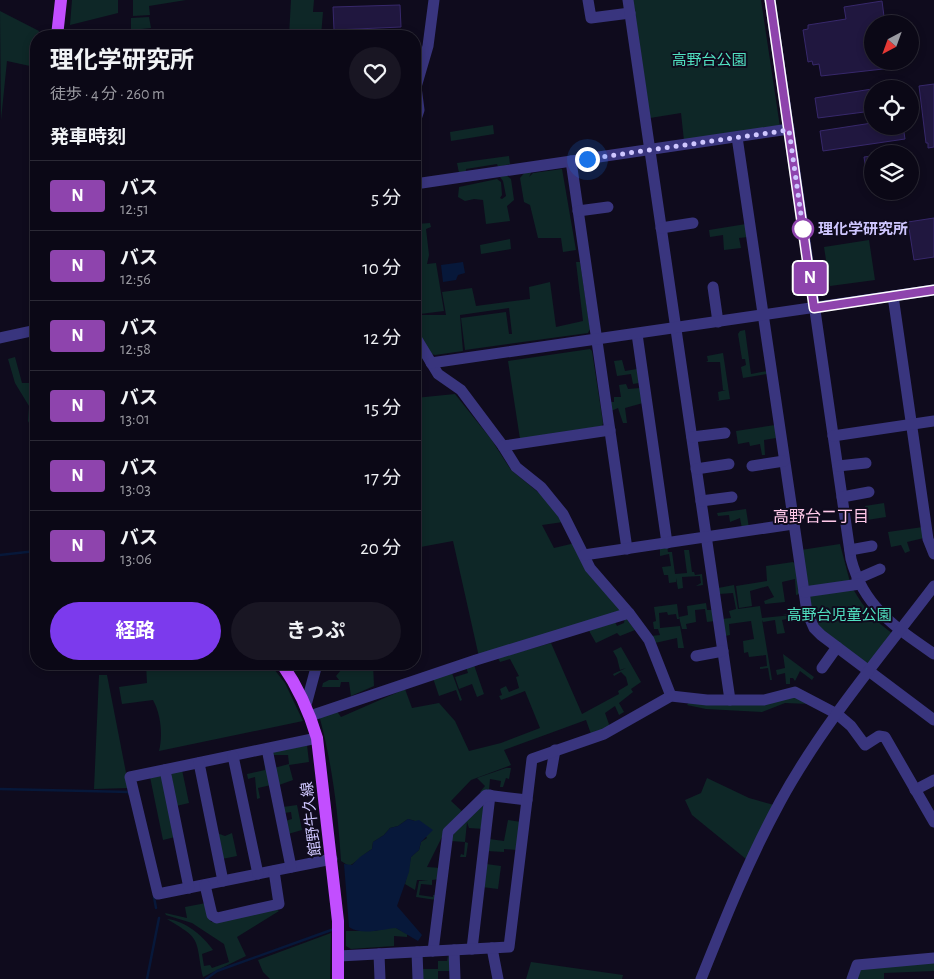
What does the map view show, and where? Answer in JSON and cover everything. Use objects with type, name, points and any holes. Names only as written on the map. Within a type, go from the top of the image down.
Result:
[{"type":"main road","points":[[58,30],[61,0]]},
{"type":"main road","name":"館野牛久線","points":[[285,670],[308,711],[317,738],[338,921],[338,979]]},
{"type":"street","points":[[421,70],[428,46],[434,0]]},
{"type":"street","points":[[588,0],[591,18],[630,13]]},
{"type":"street","points":[[628,0],[730,700]]},
{"type":"street","points":[[770,0],[850,550],[858,581],[875,607],[901,630],[934,654]]},
{"type":"street","points":[[421,183],[789,130]]},
{"type":"street","points":[[737,137],[807,612],[814,628],[934,720]]},
{"type":"street","points":[[571,161],[627,549]]},
{"type":"street","points":[[578,211],[608,206]]},
{"type":"street","points":[[662,228],[693,223]]},
{"type":"street","points":[[713,287],[718,322]]},
{"type":"street","points":[[431,363],[934,290]]},
{"type":"street","points":[[893,296],[928,539],[934,554]]},
{"type":"street","points":[[0,338],[30,331]]},
{"type":"street","points":[[637,334],[667,543]]},
{"type":"street","points":[[421,346],[438,374],[461,390],[503,446],[516,467],[541,488],[563,514],[590,568],[629,613],[649,640],[671,696]]},
{"type":"street","points":[[833,436],[934,421]]},
{"type":"street","points":[[503,446],[610,430]]},
{"type":"street","points":[[692,437],[725,433]]},
{"type":"street","points":[[752,466],[784,461]]},
{"type":"street","points":[[838,466],[866,463]]},
{"type":"street","points":[[696,469],[729,464]]},
{"type":"street","points":[[842,497],[869,492]]},
{"type":"street","points":[[701,501],[732,497]]},
{"type":"street","points":[[584,555],[793,524]]},
{"type":"street","points":[[850,550],[872,546]]},
{"type":"street","points":[[804,592],[858,581],[880,569]]},
{"type":"street","points":[[701,979],[750,862],[780,802],[837,714],[934,586]]},
{"type":"street","points":[[315,670],[308,711],[629,613]]},
{"type":"street","points":[[822,668],[837,647]]},
{"type":"street","points":[[696,656],[723,651]]},
{"type":"street","points":[[339,956],[509,947],[532,759],[620,726],[671,696],[764,700],[795,692],[837,714],[851,726],[865,745],[879,736],[886,737],[934,821]]},
{"type":"street","points":[[317,738],[130,777],[158,894],[332,859]]},
{"type":"street","points":[[267,749],[291,867]]},
{"type":"street","points":[[551,772],[555,750]]},
{"type":"street","points":[[233,756],[258,874]]},
{"type":"street","points":[[199,763],[223,881]]},
{"type":"street","points":[[165,770],[189,888]]},
{"type":"street","points":[[916,790],[934,780]]},
{"type":"street","points":[[433,951],[448,832],[486,795],[527,800]]},
{"type":"street","points":[[472,949],[490,795]]},
{"type":"street","points":[[205,885],[212,915],[216,918],[226,916],[279,904],[274,871]]},
{"type":"street","points":[[492,948],[498,979]]},
{"type":"street","points":[[454,950],[455,979]]},
{"type":"street","points":[[417,952],[418,979]]},
{"type":"street","points":[[379,954],[380,979]]},
{"type":"street","points":[[852,979],[857,965],[934,958]]},
{"type":"green space","points":[[72,0],[118,0],[118,13],[70,25]]},
{"type":"green space","points":[[133,0],[186,0],[149,6],[150,15],[133,16]]},
{"type":"green space","points":[[291,0],[314,0],[313,12],[323,12],[322,30],[289,30]]},
{"type":"green space","name":"高野台公園","points":[[632,0],[761,0],[780,127],[684,141],[681,113],[650,118]]},
{"type":"green space","points":[[0,11],[37,30],[30,30],[30,66],[7,61],[1,120]]},
{"type":"green space","points":[[149,17],[151,28],[131,30],[131,18]]},
{"type":"green space","points":[[493,125],[494,134],[451,141],[450,132]]},
{"type":"green space","points":[[509,156],[510,164],[498,167],[497,164],[466,169],[466,172],[459,173],[457,163]]},
{"type":"green space","points":[[562,169],[576,250],[563,252],[561,238],[538,238],[530,205],[524,202],[520,178],[525,172],[532,171],[529,177],[533,173]]},
{"type":"green space","points":[[506,175],[511,179],[514,200],[507,206],[510,221],[486,224],[483,200],[465,201],[458,197],[459,187],[497,179],[501,182],[502,195],[500,198],[502,199],[506,196],[503,181],[500,177]]},
{"type":"green space","points":[[430,223],[431,227],[426,229],[429,255],[427,264],[436,263],[444,311],[421,314],[421,224]]},
{"type":"green space","points":[[746,224],[748,237],[739,238],[741,248],[724,250],[723,235],[710,237],[709,230]]},
{"type":"green space","points":[[510,239],[511,249],[481,254],[480,245]]},
{"type":"green space","points":[[869,240],[875,280],[830,286],[824,247]]},
{"type":"green space","points":[[576,262],[580,262],[590,329],[588,333],[465,350],[461,318],[506,312],[509,334],[512,334],[509,308],[460,315],[463,351],[431,354],[421,338],[421,315],[446,315],[442,292],[472,288],[476,306],[530,299],[529,287],[550,282],[556,327],[583,321]]},
{"type":"green space","points":[[745,330],[751,374],[767,371],[767,374],[743,378],[741,367],[746,365],[745,359],[742,359],[738,334],[740,331]]},
{"type":"green space","points":[[590,349],[592,351],[602,426],[520,439],[508,361]]},
{"type":"green space","points":[[723,353],[730,399],[716,401],[719,400],[718,392],[726,390],[723,390],[720,362],[706,362],[708,361],[707,356]]},
{"type":"green space","points":[[15,357],[22,383],[30,383],[30,425],[28,421],[29,406],[15,383],[8,359]]},
{"type":"green space","points":[[622,360],[625,371],[637,369],[639,383],[633,384],[631,374],[617,376],[614,361]]},
{"type":"green space","points":[[626,384],[628,389],[640,388],[643,403],[625,408],[627,423],[623,423],[618,408],[611,411],[610,402],[614,402],[614,397],[621,397],[619,385]]},
{"type":"green space","points":[[455,394],[491,439],[511,470],[544,497],[563,522],[542,525],[554,548],[575,543],[621,612],[479,657],[453,541],[421,547],[421,397]]},
{"type":"green space","points":[[775,425],[776,438],[764,440],[765,455],[762,455],[760,444],[750,446],[749,442],[738,444],[736,431]]},
{"type":"green space","points":[[884,503],[886,517],[867,520],[865,506]]},
{"type":"green space","points":[[746,509],[749,528],[742,529],[740,518],[730,522],[729,515],[718,516],[717,513]]},
{"type":"green space","points":[[923,527],[924,538],[907,542],[910,551],[905,553],[901,545],[891,547],[888,532]]},
{"type":"green space","points":[[840,544],[850,582],[809,588],[801,550]]},
{"type":"green space","points":[[667,546],[668,552],[672,552],[675,574],[687,573],[684,550],[689,550],[692,572],[695,575],[702,574],[703,585],[696,586],[701,583],[700,576],[682,577],[683,588],[678,589],[676,578],[676,582],[669,583],[668,575],[664,575],[662,567],[671,566],[669,554],[660,556],[660,549]]},
{"type":"green space","points":[[793,562],[795,564],[800,594],[796,595],[795,579],[782,582],[785,602],[765,604],[764,601],[774,597],[768,586],[750,591],[752,606],[739,608],[736,586],[767,581],[766,566]]},
{"type":"green space","points":[[734,585],[738,609],[760,606],[762,618],[792,615],[782,615],[793,613],[793,609],[802,608],[803,614],[799,614],[799,617],[782,620],[785,633],[777,634],[775,620],[763,622],[762,620],[772,680],[770,680],[768,668],[760,669],[760,667],[767,666],[766,655],[749,657],[748,652],[744,653],[743,641],[754,639],[751,621],[729,624],[730,635],[725,636],[722,619],[731,618],[729,611],[736,609],[733,593],[719,594],[718,588]]},
{"type":"green space","name":"高野台児童公園","points":[[853,589],[870,614],[893,634],[866,666],[815,623],[808,598],[812,594]]},
{"type":"green space","points":[[706,603],[707,610],[714,610],[715,621],[707,622],[705,609],[695,610],[696,622],[686,624],[687,629],[682,629],[679,617],[688,615],[687,606]]},
{"type":"green space","points":[[677,604],[679,619],[677,619],[676,614],[659,613],[660,628],[680,626],[684,648],[678,648],[677,638],[655,643],[651,636],[660,635],[658,629],[654,629],[653,622],[656,621],[654,607]]},
{"type":"green space","points":[[625,617],[635,630],[620,636],[617,633],[596,643],[588,629],[615,622],[617,626],[624,623]]},
{"type":"green space","points":[[551,643],[582,714],[619,694],[618,691],[628,685],[626,677],[621,672],[614,676],[613,674],[626,668],[620,670],[613,651],[621,647],[641,682],[631,689],[633,692],[619,703],[624,712],[619,715],[615,706],[605,713],[610,727],[591,734],[586,720],[504,750],[511,765],[471,780],[451,801],[464,813],[444,833],[427,867],[441,868],[439,879],[432,880],[432,885],[421,884],[419,895],[433,897],[433,895],[437,895],[436,900],[416,897],[419,881],[428,880],[417,880],[415,890],[405,884],[411,857],[419,850],[421,842],[427,838],[415,821],[408,819],[398,826],[390,828],[384,835],[373,842],[372,849],[351,865],[349,866],[341,861],[334,787],[319,715],[336,710],[341,717],[405,689],[412,708],[439,703],[455,721],[469,751],[501,743],[540,728],[525,691],[501,700],[499,696],[502,695],[500,689],[506,686],[509,692],[519,688],[516,677],[519,676],[510,659],[500,662],[498,658]]},
{"type":"green space","points":[[783,654],[814,677],[812,680],[800,671],[795,681],[793,678],[790,678],[790,684],[786,684],[785,673],[777,675],[776,670],[785,668]]},
{"type":"green space","points":[[474,665],[484,694],[477,697],[472,684],[459,689],[455,677],[468,673],[466,667]]},
{"type":"green space","points":[[146,670],[275,670],[285,683],[303,721],[159,751],[161,725],[153,700],[122,704],[119,687],[147,683]]},
{"type":"green space","points":[[341,670],[373,670],[374,686],[351,696],[349,682],[341,682],[340,687],[322,687],[323,683],[329,680],[339,680],[336,676]]},
{"type":"green space","points":[[452,673],[462,700],[460,701],[456,690],[439,696],[433,678]]},
{"type":"green space","points":[[99,675],[107,675],[129,788],[94,789]]},
{"type":"green space","points":[[797,696],[810,704],[785,703],[762,712],[706,709],[687,705],[690,701]]},
{"type":"green space","points":[[307,745],[309,762],[289,765],[293,780],[279,785],[274,768],[289,764],[288,755],[272,755],[274,751]]},
{"type":"green space","points":[[264,758],[271,785],[258,788],[260,798],[257,799],[255,777],[248,779],[247,774],[265,770]]},
{"type":"green space","points":[[511,768],[509,779],[506,778],[503,787],[500,787],[501,781],[490,779],[489,790],[483,794],[480,792],[485,786],[477,778]]},
{"type":"green space","points":[[182,770],[189,803],[176,806],[171,772]]},
{"type":"green space","points":[[162,774],[175,837],[163,840],[150,777]]},
{"type":"green space","points":[[707,778],[749,798],[774,805],[746,859],[692,815],[685,800],[701,793]]},
{"type":"green space","points":[[483,802],[484,829],[469,828],[467,822],[465,842],[451,841],[451,835]]},
{"type":"green space","points":[[297,805],[302,830],[288,834],[285,821],[292,819],[291,812],[284,813],[283,807]]},
{"type":"green space","points":[[508,820],[521,822],[517,850],[504,849],[504,852],[487,851],[489,839],[504,841]]},
{"type":"green space","points":[[217,833],[225,836],[232,833],[237,856],[222,859]]},
{"type":"green space","points":[[465,842],[468,843],[466,857],[460,857],[461,854],[464,855]]},
{"type":"green space","points":[[486,864],[501,866],[498,889],[482,887]]},
{"type":"green space","points":[[206,903],[211,922],[274,908],[279,911],[237,937],[246,956],[203,977],[198,947],[192,937],[167,919],[187,926],[199,935],[213,950],[202,954],[204,966],[210,965],[212,968],[229,962],[224,944],[192,923],[166,915],[165,913],[187,918],[185,907]]},
{"type":"green space","points":[[385,928],[396,928],[407,934],[407,937],[394,936],[394,946],[351,949],[346,946],[346,931],[375,931]]},
{"type":"green space","points":[[331,933],[330,979],[270,979],[263,972],[258,960]]},
{"type":"green space","points":[[448,955],[452,971],[438,971],[438,979],[422,979],[422,969],[438,969],[438,961],[447,961]]},
{"type":"green space","points":[[531,962],[623,975],[622,979],[526,979]]},
{"type":"green space","points":[[934,962],[934,971],[884,973],[884,979],[856,979],[861,969]]},
{"type":"water","points":[[463,262],[465,273],[458,275],[456,280],[443,282],[441,265]]},
{"type":"water","points":[[408,819],[419,820],[433,830],[421,842],[419,850],[411,857],[409,872],[397,906],[422,935],[418,941],[396,928],[366,932],[354,930],[349,927],[344,864],[352,865],[372,849],[373,842],[384,835],[390,828],[398,826]]},
{"type":"building","points":[[882,1],[884,15],[864,15],[864,70],[874,70],[821,76],[819,64],[813,65],[812,61],[808,62],[803,30],[808,29],[808,25],[846,19],[844,7]]},
{"type":"building","points":[[400,5],[401,27],[334,30],[333,7]]},
{"type":"building","points":[[934,84],[934,147],[928,148],[928,143],[926,143],[919,86]]},
{"type":"building","points":[[864,90],[864,112],[818,118],[815,98]]},
{"type":"building","points":[[864,124],[864,135],[904,135],[905,139],[823,151],[820,131]]},
{"type":"building","points":[[934,218],[934,257],[914,260],[908,222]]},
{"type":"waterway","points":[[0,555],[30,552]]},
{"type":"waterway","points":[[0,789],[129,792],[129,794]]},
{"type":"waterway","points":[[154,897],[156,908]]},
{"type":"waterway","points":[[147,979],[159,918]]},
{"type":"waterway","points":[[206,979],[217,971],[334,929]]},
{"type":"bus line","name":"N","points":[[770,0],[814,308],[934,290]]},
{"type":"place","name":"理化学研究所","points":[[803,229]]},
{"type":"district","name":"高野台二丁目","points":[[821,516]]},
{"type":"route","points":[[587,159],[789,130],[803,229]]}]
